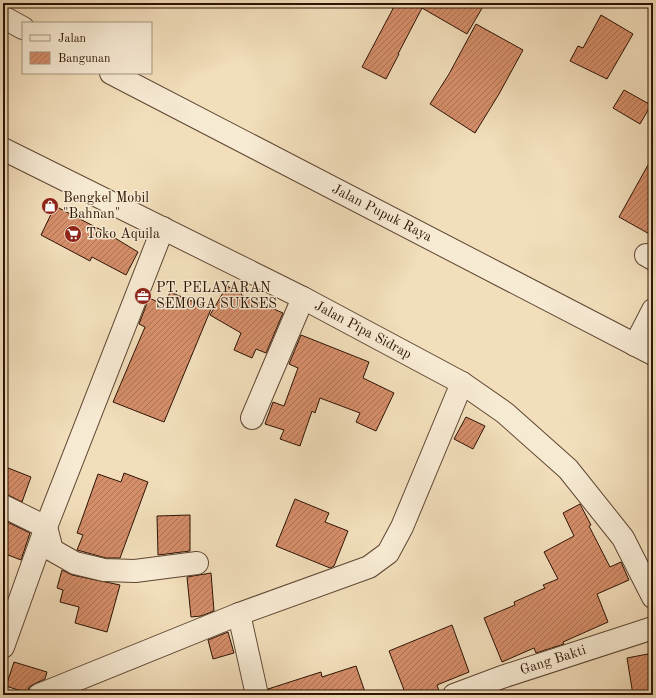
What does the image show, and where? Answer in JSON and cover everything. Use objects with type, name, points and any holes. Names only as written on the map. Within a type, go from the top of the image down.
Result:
[{"type":"street","points":[[3,17],[22,27]]},
{"type":"street","name":"Jalan Pupuk Raya","points":[[113,74],[644,349]]},
{"type":"street","name":"Jalan Pipa Sidrap","points":[[3,149],[303,298],[462,383],[505,413],[568,469],[623,538],[653,597]]},
{"type":"street","points":[[3,648],[46,527],[163,228]]},
{"type":"street","points":[[252,418],[303,298]]},
{"type":"street","points":[[644,349],[653,310]]},
{"type":"street","points":[[39,695],[239,614],[369,567],[388,553],[402,527],[462,383]]},
{"type":"street","points":[[3,506],[46,527],[52,550],[75,563],[104,570],[135,571],[197,563]]},
{"type":"street","points":[[239,614],[257,695]]},
{"type":"street","name":"Gang Bakti","points":[[454,695],[502,677],[653,628]]},
{"type":"building","points":[[396,3],[485,3],[467,34],[422,8],[386,79],[362,67]]},
{"type":"building","points":[[601,15],[633,34],[607,79],[570,61],[578,46],[583,48]]},
{"type":"building","points":[[476,24],[523,50],[499,94],[475,133],[430,104],[449,74]]},
{"type":"building","points":[[624,90],[651,105],[640,124],[613,108]]},
{"type":"building","points":[[653,156],[653,236],[619,217]]},
{"type":"building","name":"Toko Aquila","points":[[55,206],[105,232],[138,252],[126,275],[92,257],[90,261],[41,235]]},
{"type":"building","points":[[227,286],[242,294],[241,295],[283,313],[266,353],[256,349],[252,358],[234,350],[241,333],[210,315]]},
{"type":"building","points":[[170,292],[211,309],[164,422],[113,402],[145,327],[139,324],[149,298],[165,305]]},
{"type":"building","points":[[301,335],[369,362],[363,378],[394,393],[376,431],[356,422],[360,413],[320,398],[315,413],[312,411],[300,446],[280,439],[284,430],[265,424],[273,402],[284,406],[298,368],[289,364]]},
{"type":"building","points":[[466,417],[485,426],[473,449],[454,439]]},
{"type":"building","points":[[3,466],[31,477],[22,502],[3,494]]},
{"type":"building","points":[[124,473],[148,482],[120,558],[106,558],[77,550],[83,535],[77,533],[98,474],[121,482]]},
{"type":"building","points":[[295,499],[329,513],[325,522],[348,531],[334,566],[330,568],[276,546]]},
{"type":"building","points":[[580,504],[591,525],[589,526],[610,567],[621,562],[629,580],[597,594],[608,622],[563,642],[564,644],[536,653],[534,648],[502,662],[484,618],[515,605],[514,602],[545,588],[543,585],[558,579],[544,552],[574,536],[563,513]]},
{"type":"building","points":[[190,515],[190,551],[158,555],[157,516]]},
{"type":"building","points":[[3,520],[30,533],[21,560],[3,553]]},
{"type":"building","points":[[62,570],[72,575],[120,585],[107,632],[75,623],[79,607],[60,602],[63,590],[57,588]]},
{"type":"building","points":[[211,573],[214,611],[201,616],[191,617],[187,577]]},
{"type":"building","points":[[452,625],[469,672],[437,685],[439,691],[428,695],[406,695],[389,651]]},
{"type":"building","points":[[228,632],[234,653],[213,659],[208,640]]},
{"type":"building","points":[[653,653],[653,693],[633,695],[627,658]]},
{"type":"building","points":[[14,662],[47,672],[45,679],[29,687],[27,693],[6,686]]},
{"type":"building","points":[[356,666],[366,695],[269,695],[268,689],[321,672],[322,677]]},
{"type":"place","name":"Bengkel Mobil \"Bahnan\"","points":[[50,206]]},
{"type":"place","name":"Toko Aquila","points":[[73,234]]},
{"type":"place","name":"PT. PELAYARAN SEMOGA SUKSES","points":[[143,296]]}]
